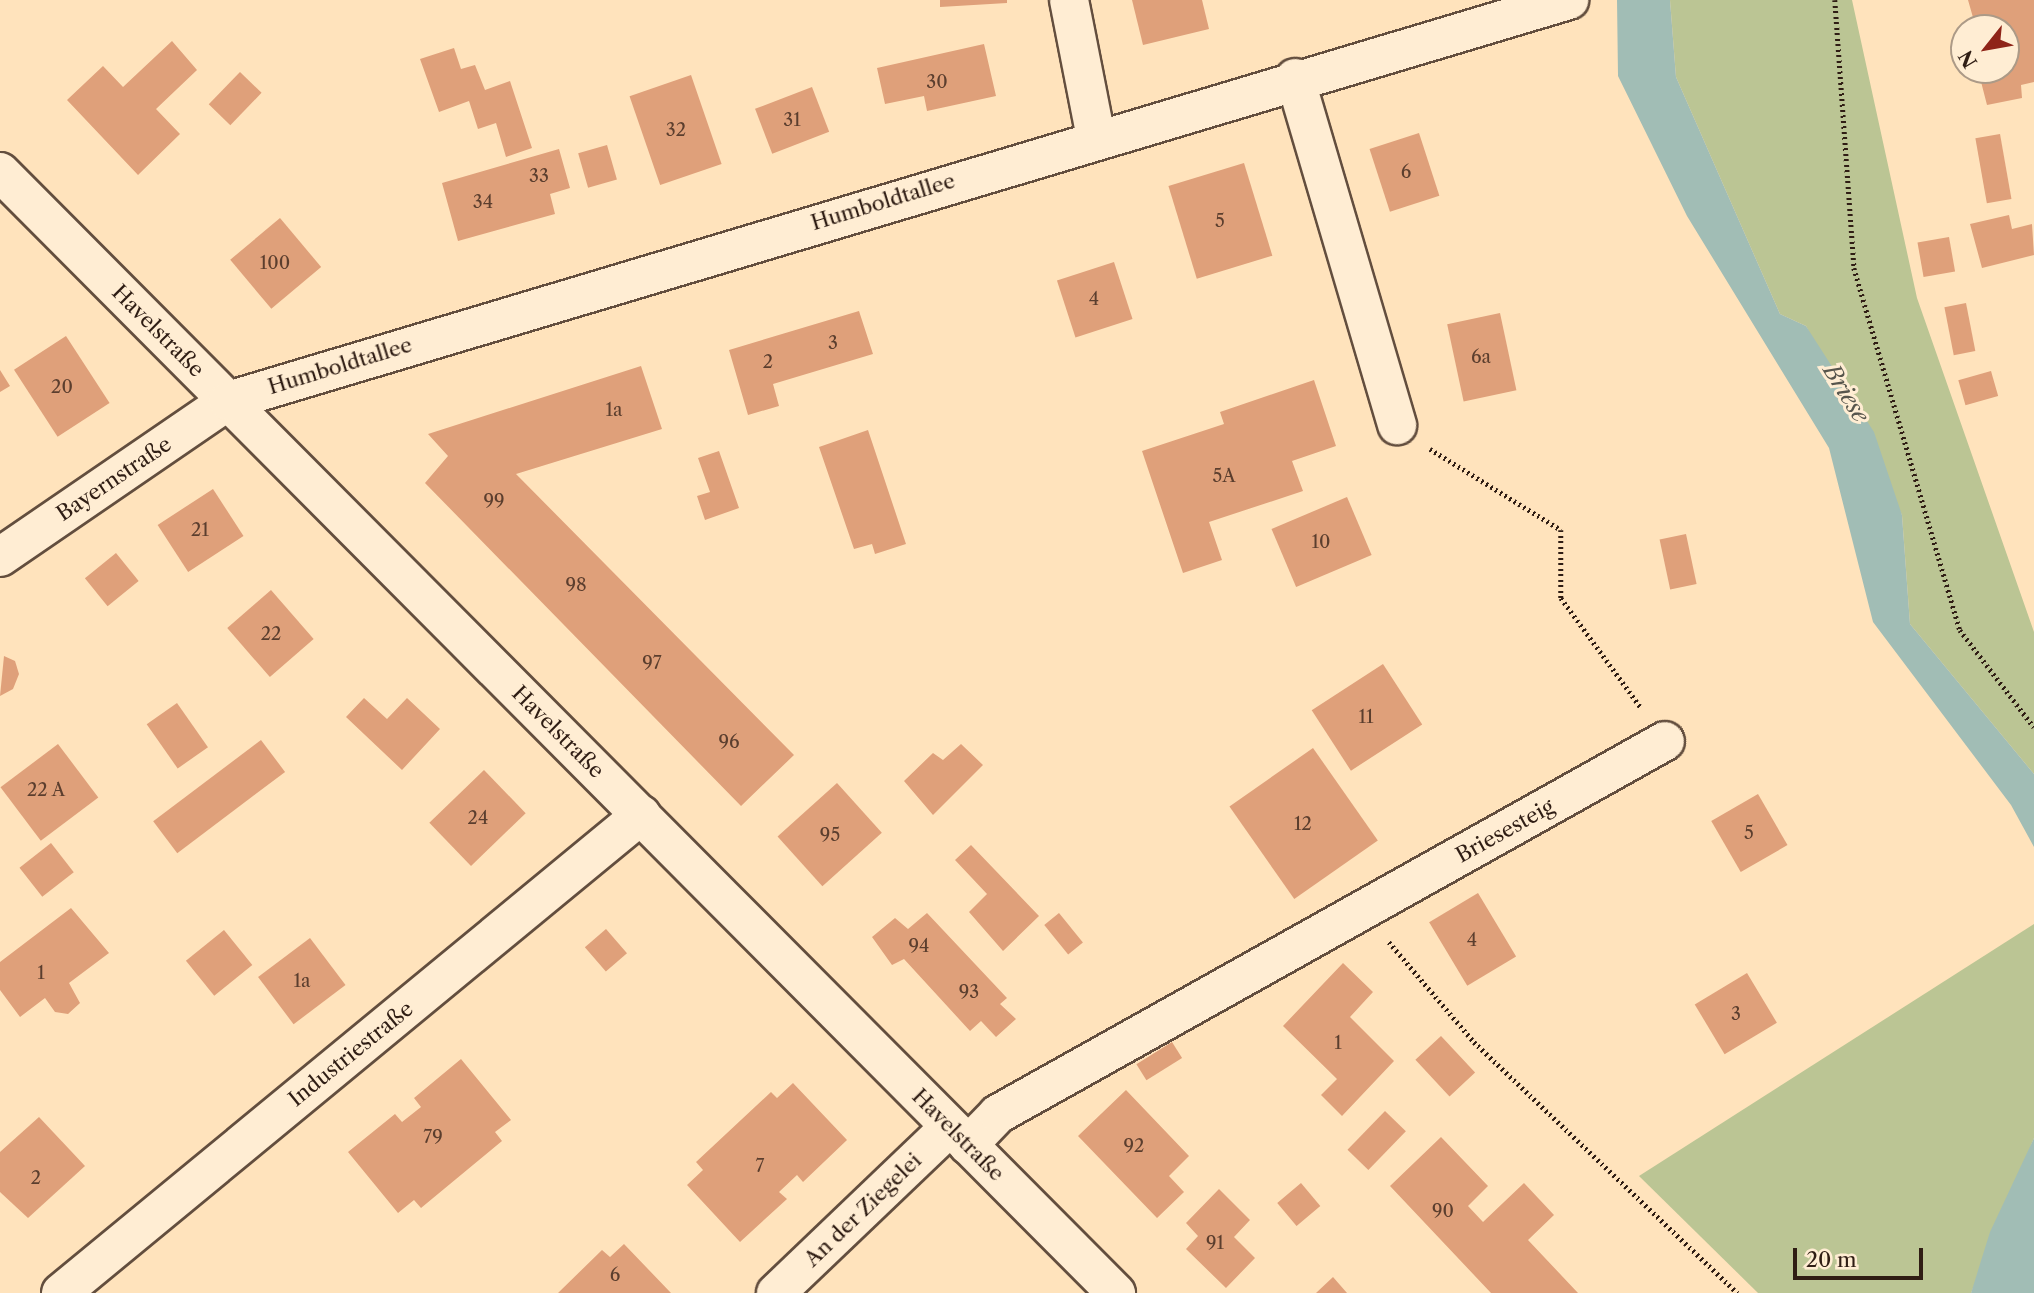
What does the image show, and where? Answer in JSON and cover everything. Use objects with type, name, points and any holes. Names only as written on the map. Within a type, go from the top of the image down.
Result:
[{"type":"street","points":[[1069,0],[1096,138]]},
{"type":"street","name":"Humboldtallee","points":[[228,401],[1295,78],[1554,4]]},
{"type":"street","points":[[1295,78],[1397,425]]},
{"type":"street","name":"Havelstraße","points":[[0,172],[1116,1293]]},
{"type":"street","name":"Bayernstraße","points":[[0,557],[228,401]]},
{"type":"street","name":"Briesesteig","points":[[959,1136],[1665,741]]},
{"type":"street","name":"Industriestraße","points":[[61,1293],[641,815]]},
{"type":"street","name":"An der Ziegelei","points":[[776,1293],[959,1136]]},
{"type":"path","points":[[1835,0],[1854,268],[1961,630],[2034,727]]},
{"type":"path","points":[[1397,425],[1460,472],[1561,530],[1561,598],[1665,741]]},
{"type":"path","points":[[1362,910],[1474,1042],[1738,1293]]},
{"type":"green space","points":[[1670,0],[1852,0],[1917,298],[2034,632],[2034,774],[1910,624],[1902,515],[1806,326],[1780,314],[1676,77]]},
{"type":"green space","points":[[2034,924],[2034,1138],[1971,1293],[1758,1293],[1639,1176]]},
{"type":"water","name":"Briese","points":[[1617,0],[1670,0],[1676,77],[1780,314],[1806,326],[1874,432],[1902,515],[1910,624],[2034,774],[2034,847],[2011,805],[1873,622],[1829,448],[1687,216],[1618,76]]},
{"type":"water","points":[[2034,1138],[2034,1293],[1971,1293],[1990,1232]]},
{"type":"building","points":[[940,0],[1007,0],[1007,3],[940,7]]},
{"type":"building","points":[[1132,0],[1202,0],[1209,29],[1143,45]]},
{"type":"building","points":[[1968,0],[2034,0],[2034,82],[2021,85],[2022,98],[1987,105],[1982,84],[2020,84],[2020,14],[1972,14]]},
{"type":"building","points":[[172,41],[197,70],[156,109],[180,134],[138,175],[67,100],[103,66],[123,87]]},
{"type":"building","points":[[984,44],[996,96],[927,111],[924,96],[885,104],[877,68]]},
{"type":"building","points":[[454,48],[461,69],[475,65],[485,90],[510,81],[532,148],[506,157],[496,123],[478,129],[469,101],[439,112],[420,59]]},
{"type":"building","points":[[240,72],[262,93],[230,125],[209,104]]},
{"type":"building","points":[[691,75],[722,164],[660,185],[630,96]]},
{"type":"building","points":[[812,87],[829,132],[772,154],[755,109]]},
{"type":"building","points":[[1419,133],[1439,196],[1390,212],[1370,149]]},
{"type":"building","points":[[2000,134],[2011,199],[1987,203],[1975,138]]},
{"type":"building","points":[[607,145],[617,180],[588,188],[578,153]]},
{"type":"building","points":[[559,149],[570,188],[550,194],[555,214],[458,241],[442,183]]},
{"type":"building","points":[[1244,163],[1272,256],[1197,279],[1168,186]]},
{"type":"building","points":[[2009,215],[2012,229],[2032,224],[2034,255],[1982,268],[1970,224]]},
{"type":"building","points":[[280,218],[321,267],[271,309],[230,260]]},
{"type":"building","points":[[1949,237],[1955,271],[1924,277],[1917,243]]},
{"type":"building","points":[[1114,262],[1133,319],[1075,338],[1057,281]]},
{"type":"building","points":[[1966,303],[1975,351],[1954,355],[1944,307]]},
{"type":"building","points":[[859,311],[873,354],[773,384],[779,406],[748,415],[729,350]]},
{"type":"building","points":[[1500,313],[1516,390],[1464,402],[1447,324]]},
{"type":"building","points":[[66,336],[110,403],[58,437],[14,370]]},
{"type":"building","points":[[641,366],[662,429],[516,474],[794,755],[741,806],[425,483],[448,456],[428,434]]},
{"type":"building","points":[[0,370],[10,386],[0,392]]},
{"type":"building","points":[[1991,371],[1998,396],[1965,405],[1958,380]]},
{"type":"building","points":[[1314,380],[1336,446],[1292,461],[1303,491],[1209,522],[1222,560],[1183,573],[1142,451],[1224,424],[1220,412]]},
{"type":"building","points":[[868,430],[906,544],[875,554],[872,544],[854,549],[819,447]]},
{"type":"building","points":[[719,451],[739,508],[705,520],[697,496],[710,492],[698,458]]},
{"type":"building","points":[[213,489],[243,536],[188,572],[158,525]]},
{"type":"building","points":[[1347,497],[1372,555],[1296,587],[1272,529]]},
{"type":"building","points":[[1686,534],[1697,584],[1670,589],[1660,540]]},
{"type":"building","points":[[116,553],[139,581],[108,606],[85,578]]},
{"type":"building","points":[[271,590],[314,639],[270,677],[227,628]]},
{"type":"building","points":[[4,656],[15,661],[19,674],[13,689],[0,696]]},
{"type":"building","points":[[1383,664],[1422,724],[1351,771],[1312,710]]},
{"type":"building","points":[[364,698],[387,719],[407,698],[440,729],[402,770],[346,717]]},
{"type":"building","points":[[177,703],[208,747],[178,768],[147,724]]},
{"type":"building","points":[[261,740],[285,772],[177,853],[153,821]]},
{"type":"building","points":[[58,744],[98,798],[41,841],[0,787]]},
{"type":"building","points":[[961,744],[983,765],[933,815],[904,781],[933,753],[943,760]]},
{"type":"building","points":[[1313,748],[1378,841],[1294,899],[1229,807]]},
{"type":"building","points":[[484,770],[526,813],[471,866],[429,823]]},
{"type":"building","points":[[837,783],[882,833],[822,886],[778,837]]},
{"type":"building","points":[[1758,794],[1788,845],[1741,872],[1711,821]]},
{"type":"building","points":[[51,843],[74,872],[42,897],[19,868]]},
{"type":"building","points":[[971,845],[1039,916],[1003,951],[969,912],[987,894],[955,860]]},
{"type":"building","points":[[1478,893],[1516,956],[1467,986],[1429,922]]},
{"type":"building","points":[[71,908],[109,953],[69,983],[80,1003],[68,1014],[55,1012],[45,998],[20,1017],[0,990],[0,962]]},
{"type":"building","points":[[927,913],[1007,998],[1000,1004],[1016,1019],[996,1037],[981,1021],[970,1031],[904,959],[892,965],[872,937],[895,918],[908,929]]},
{"type":"building","points":[[1059,913],[1083,943],[1068,954],[1044,925]]},
{"type":"building","points":[[606,929],[627,953],[606,972],[585,947]]},
{"type":"building","points":[[224,930],[252,965],[214,996],[186,961]]},
{"type":"building","points":[[310,938],[346,985],[294,1024],[258,977]]},
{"type":"building","points":[[1343,963],[1373,992],[1350,1017],[1394,1061],[1342,1116],[1321,1095],[1337,1079],[1283,1026]]},
{"type":"building","points":[[1747,973],[1777,1023],[1725,1054],[1695,1004]]},
{"type":"building","points":[[1441,1036],[1475,1073],[1450,1096],[1415,1060]]},
{"type":"building","points":[[1172,1042],[1182,1058],[1146,1080],[1136,1064]]},
{"type":"building","points":[[461,1059],[511,1120],[495,1132],[502,1141],[421,1208],[414,1200],[398,1213],[348,1152],[395,1114],[402,1122],[421,1107],[414,1098]]},
{"type":"building","points":[[793,1083],[847,1140],[803,1182],[797,1175],[779,1192],[787,1199],[740,1242],[687,1185],[703,1170],[696,1162],[771,1092],[777,1098]]},
{"type":"building","points":[[1126,1090],[1189,1156],[1169,1176],[1184,1192],[1157,1218],[1078,1136]]},
{"type":"building","points":[[1385,1111],[1406,1131],[1368,1170],[1347,1150]]},
{"type":"building","points":[[39,1117],[85,1166],[28,1218],[0,1192],[0,1152]]},
{"type":"building","points":[[1441,1137],[1488,1186],[1468,1206],[1483,1222],[1524,1183],[1554,1215],[1528,1240],[1578,1293],[1491,1293],[1390,1186]]},
{"type":"building","points":[[1301,1183],[1320,1206],[1297,1226],[1277,1203]]},
{"type":"building","points":[[1219,1189],[1250,1220],[1234,1237],[1255,1258],[1226,1288],[1186,1249],[1198,1236],[1186,1223]]},
{"type":"building","points":[[624,1244],[671,1293],[558,1293],[602,1250],[610,1257]]},
{"type":"building","points":[[1333,1277],[1347,1293],[1316,1293]]}]
